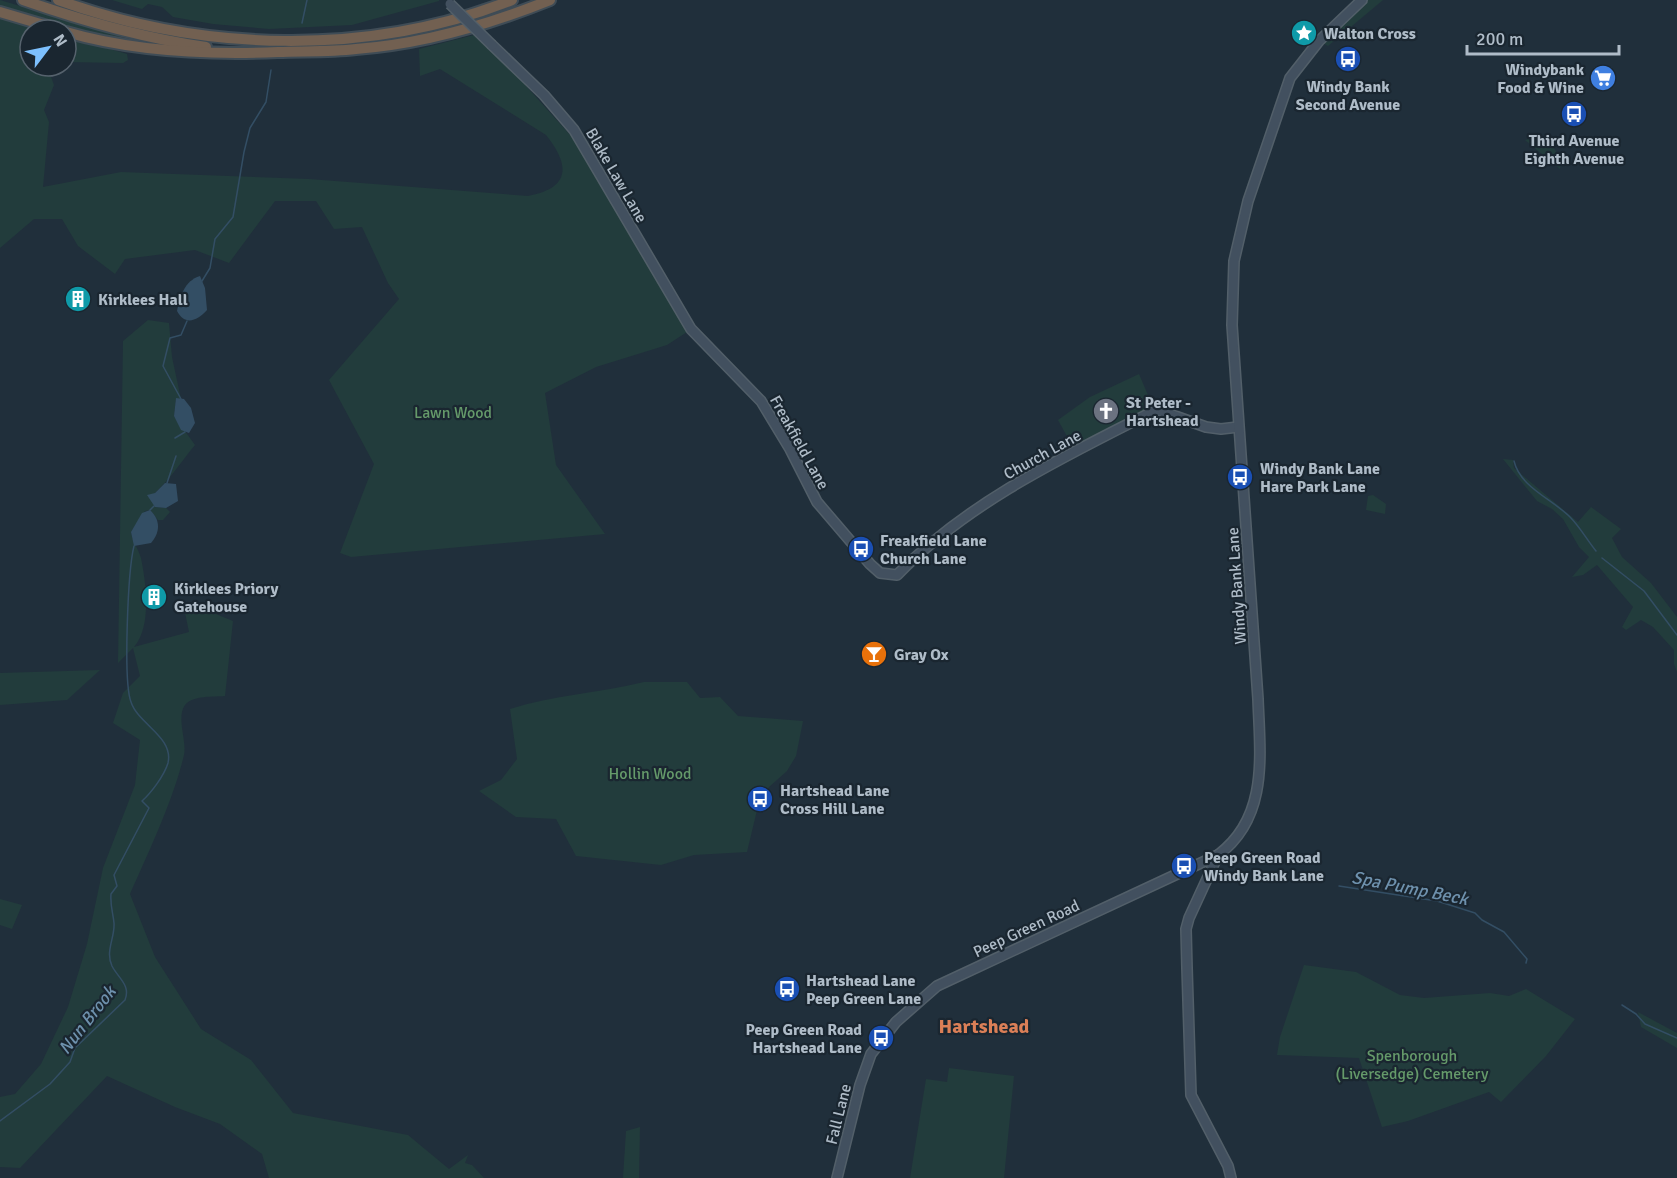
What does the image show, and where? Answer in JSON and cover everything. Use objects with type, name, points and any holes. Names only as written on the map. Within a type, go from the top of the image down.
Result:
[{"type":"highway","points":[[23,0],[72,17],[153,39],[213,48],[287,52]]},
{"type":"highway","points":[[58,0],[154,27],[210,38],[311,41],[364,37],[424,27],[512,0]]},
{"type":"highway","points":[[85,0],[112,16]]},
{"type":"highway","points":[[78,35],[118,44],[211,55],[358,49],[416,41],[484,25],[549,0]]},
{"type":"highway","points":[[0,12],[20,18]]},
{"type":"street","name":"Windy Bank Lane","points":[[1231,1178],[1228,1166],[1191,1095],[1186,929],[1218,855],[1251,815],[1259,789],[1258,699],[1232,293],[1234,261],[1248,201],[1290,78],[1319,40],[1362,0]]},
{"type":"street","name":"Blake Law Lane","points":[[448,2],[544,95],[574,130],[691,329]]},
{"type":"street","name":"Freakfield Lane","points":[[691,329],[761,401],[790,449],[817,502],[880,573]]},
{"type":"street","name":"Church Lane","points":[[880,573],[897,575],[960,519],[1150,413],[1158,410],[1221,429],[1239,427]]},
{"type":"street","name":"Peep Green Road","points":[[869,1058],[896,1023],[937,986],[952,977],[995,960],[1218,855]]},
{"type":"street","name":"Fall Lane","points":[[837,1178],[869,1058]]},
{"type":"green space","points":[[0,0],[60,18],[32,18],[0,9]]},
{"type":"green space","points":[[112,0],[439,1],[352,25],[269,29],[213,24],[173,17],[162,7],[148,4],[142,9]]},
{"type":"green space","points":[[1362,0],[1383,0],[1328,46],[1319,41]]},
{"type":"green space","name":"Lawn Wood","points":[[0,17],[18,22],[18,78],[51,78],[54,85],[44,110],[49,122],[43,187],[121,172],[309,179],[528,196],[542,192],[559,181],[562,174],[559,156],[546,135],[440,69],[420,76],[419,49],[474,35],[508,66],[572,137],[687,332],[667,345],[596,367],[545,393],[556,465],[605,534],[351,557],[340,553],[374,464],[329,380],[399,299],[388,283],[362,227],[334,229],[316,201],[275,201],[229,263],[195,250],[125,259],[115,274],[78,246],[62,219],[34,219],[0,248]]},
{"type":"green space","points":[[78,23],[140,42],[98,37],[78,31]]},
{"type":"green space","points":[[78,40],[127,54],[128,60],[123,63],[78,62]]},
{"type":"green space","points":[[1532,138],[1552,144],[1561,161],[1560,169],[1525,140]]},
{"type":"green space","points":[[148,320],[169,323],[172,357],[181,399],[176,399],[174,416],[195,445],[155,493],[155,507],[166,508],[170,512],[163,520],[158,520],[150,510],[145,511],[131,532],[141,558],[146,604],[143,628],[134,647],[189,632],[184,608],[196,606],[233,621],[225,696],[193,700],[182,710],[184,755],[174,790],[130,894],[155,957],[201,1029],[251,1060],[293,1113],[408,1135],[449,1169],[468,1155],[465,1163],[472,1165],[484,1178],[269,1178],[262,1154],[220,1124],[175,1107],[107,1076],[20,1168],[0,1167],[0,1097],[15,1094],[41,1064],[68,1007],[87,944],[103,868],[135,785],[140,740],[113,723],[123,693],[140,676],[133,648],[118,663],[123,341]]},
{"type":"green space","points":[[1139,374],[1153,407],[1074,449],[1058,420],[1090,397]]},
{"type":"green space","points":[[1503,459],[1513,460],[1514,468],[1578,522],[1591,507],[1621,529],[1612,538],[1622,557],[1651,583],[1677,617],[1677,672],[1674,664],[1674,650],[1653,627],[1641,620],[1626,630],[1622,627],[1633,607],[1597,565],[1583,575],[1572,577],[1589,557],[1579,547],[1563,519],[1552,509],[1537,501]]},
{"type":"green space","points":[[1373,495],[1386,504],[1385,514],[1366,510],[1368,496]]},
{"type":"green space","points":[[100,670],[67,700],[0,705],[0,673]]},
{"type":"green space","name":"Hollin Wood","points":[[644,682],[687,682],[700,698],[720,697],[738,716],[803,721],[796,756],[787,771],[769,787],[758,806],[747,852],[694,855],[661,865],[576,856],[556,819],[516,817],[479,791],[501,780],[517,759],[510,709],[543,700]]},
{"type":"green space","points":[[0,899],[22,905],[12,929],[0,925]]},
{"type":"green space","name":"Spenborough (Liversedge) Cemetery","points":[[1304,965],[1356,972],[1400,995],[1424,998],[1490,993],[1509,996],[1526,989],[1575,1019],[1546,1056],[1501,1102],[1489,1092],[1408,1121],[1382,1127],[1359,1058],[1277,1055],[1280,1037]]},
{"type":"green space","points":[[1638,1012],[1677,1033],[1677,1048],[1641,1027]]},
{"type":"green space","points":[[949,1068],[1014,1076],[1004,1178],[910,1178],[926,1079],[947,1082]]},
{"type":"green space","points":[[640,1127],[639,1178],[623,1178],[626,1131]]},
{"type":"water","points":[[200,276],[205,288],[207,310],[195,319],[184,319],[177,311],[180,300],[186,286]]},
{"type":"water","points":[[176,398],[184,399],[191,408],[195,423],[189,433],[181,430],[174,416]]},
{"type":"water","points":[[165,483],[176,484],[178,501],[166,508],[155,507],[147,495],[155,493]]},
{"type":"water","points":[[150,510],[158,522],[156,535],[151,543],[134,546],[131,532],[142,513]]},
{"type":"waterway","name":"Nun Brook","points":[[302,23],[307,0]]},
{"type":"waterway","name":"Nun Brook","points":[[202,281],[210,268],[215,239],[233,217],[250,128],[266,102],[271,70]]},
{"type":"waterway","name":"Nun Brook","points":[[181,399],[163,366],[170,338],[181,335],[187,321]]},
{"type":"waterway","name":"Nun Brook","points":[[175,438],[185,432]]},
{"type":"waterway","name":"Nun Brook","points":[[167,483],[176,456]]},
{"type":"waterway","points":[[1514,461],[1523,478],[1563,510],[1596,551]]},
{"type":"waterway","name":"Nun Brook","points":[[150,510],[154,506]]},
{"type":"waterway","name":"Nun Brook","points":[[0,1121],[50,1084],[70,1062],[75,1048],[125,1000],[125,986],[110,960],[114,929],[111,894],[117,886],[114,875],[149,808],[142,801],[164,773],[168,763],[166,746],[135,710],[129,690],[127,625],[134,546]]},
{"type":"waterway","points":[[1602,558],[1644,591],[1677,635]]},
{"type":"waterway","name":"Spa Pump Beck","points":[[1339,886],[1437,901],[1475,913],[1482,920],[1504,932],[1527,959],[1526,963]]},
{"type":"waterway","name":"Spa Pump Beck","points":[[1622,1005],[1636,1014],[1645,1024],[1677,1038]]},
{"type":"place","name":"Walton Cross","points":[[1304,33]]},
{"type":"place","name":"Windy Bank Second Avenue","points":[[1348,59]]},
{"type":"place","name":"Windybank Food & Wine","points":[[1603,78]]},
{"type":"place","name":"Third Avenue Eighth Avenue","points":[[1574,114]]},
{"type":"place","name":"Kirklees Hall","points":[[78,299]]},
{"type":"place","name":"St Peter - Hartshead","points":[[1106,411]]},
{"type":"place","name":"Windy Bank Lane Hare Park Lane","points":[[1240,477]]},
{"type":"place","name":"Freakfield Lane Church Lane","points":[[861,549]]},
{"type":"place","name":"Kirklees Priory Gatehouse","points":[[154,597]]},
{"type":"place","name":"Gray Ox","points":[[874,654]]},
{"type":"place","name":"Hartshead Lane Cross Hill Lane","points":[[760,799]]},
{"type":"place","name":"Peep Green Road Windy Bank Lane","points":[[1184,866]]},
{"type":"place","name":"Hartshead Lane Peep Green Lane","points":[[787,989]]},
{"type":"place","name":"Peep Green Road Hartshead Lane","points":[[881,1038]]},
{"type":"district","name":"Hartshead","points":[[984,1026]]}]
